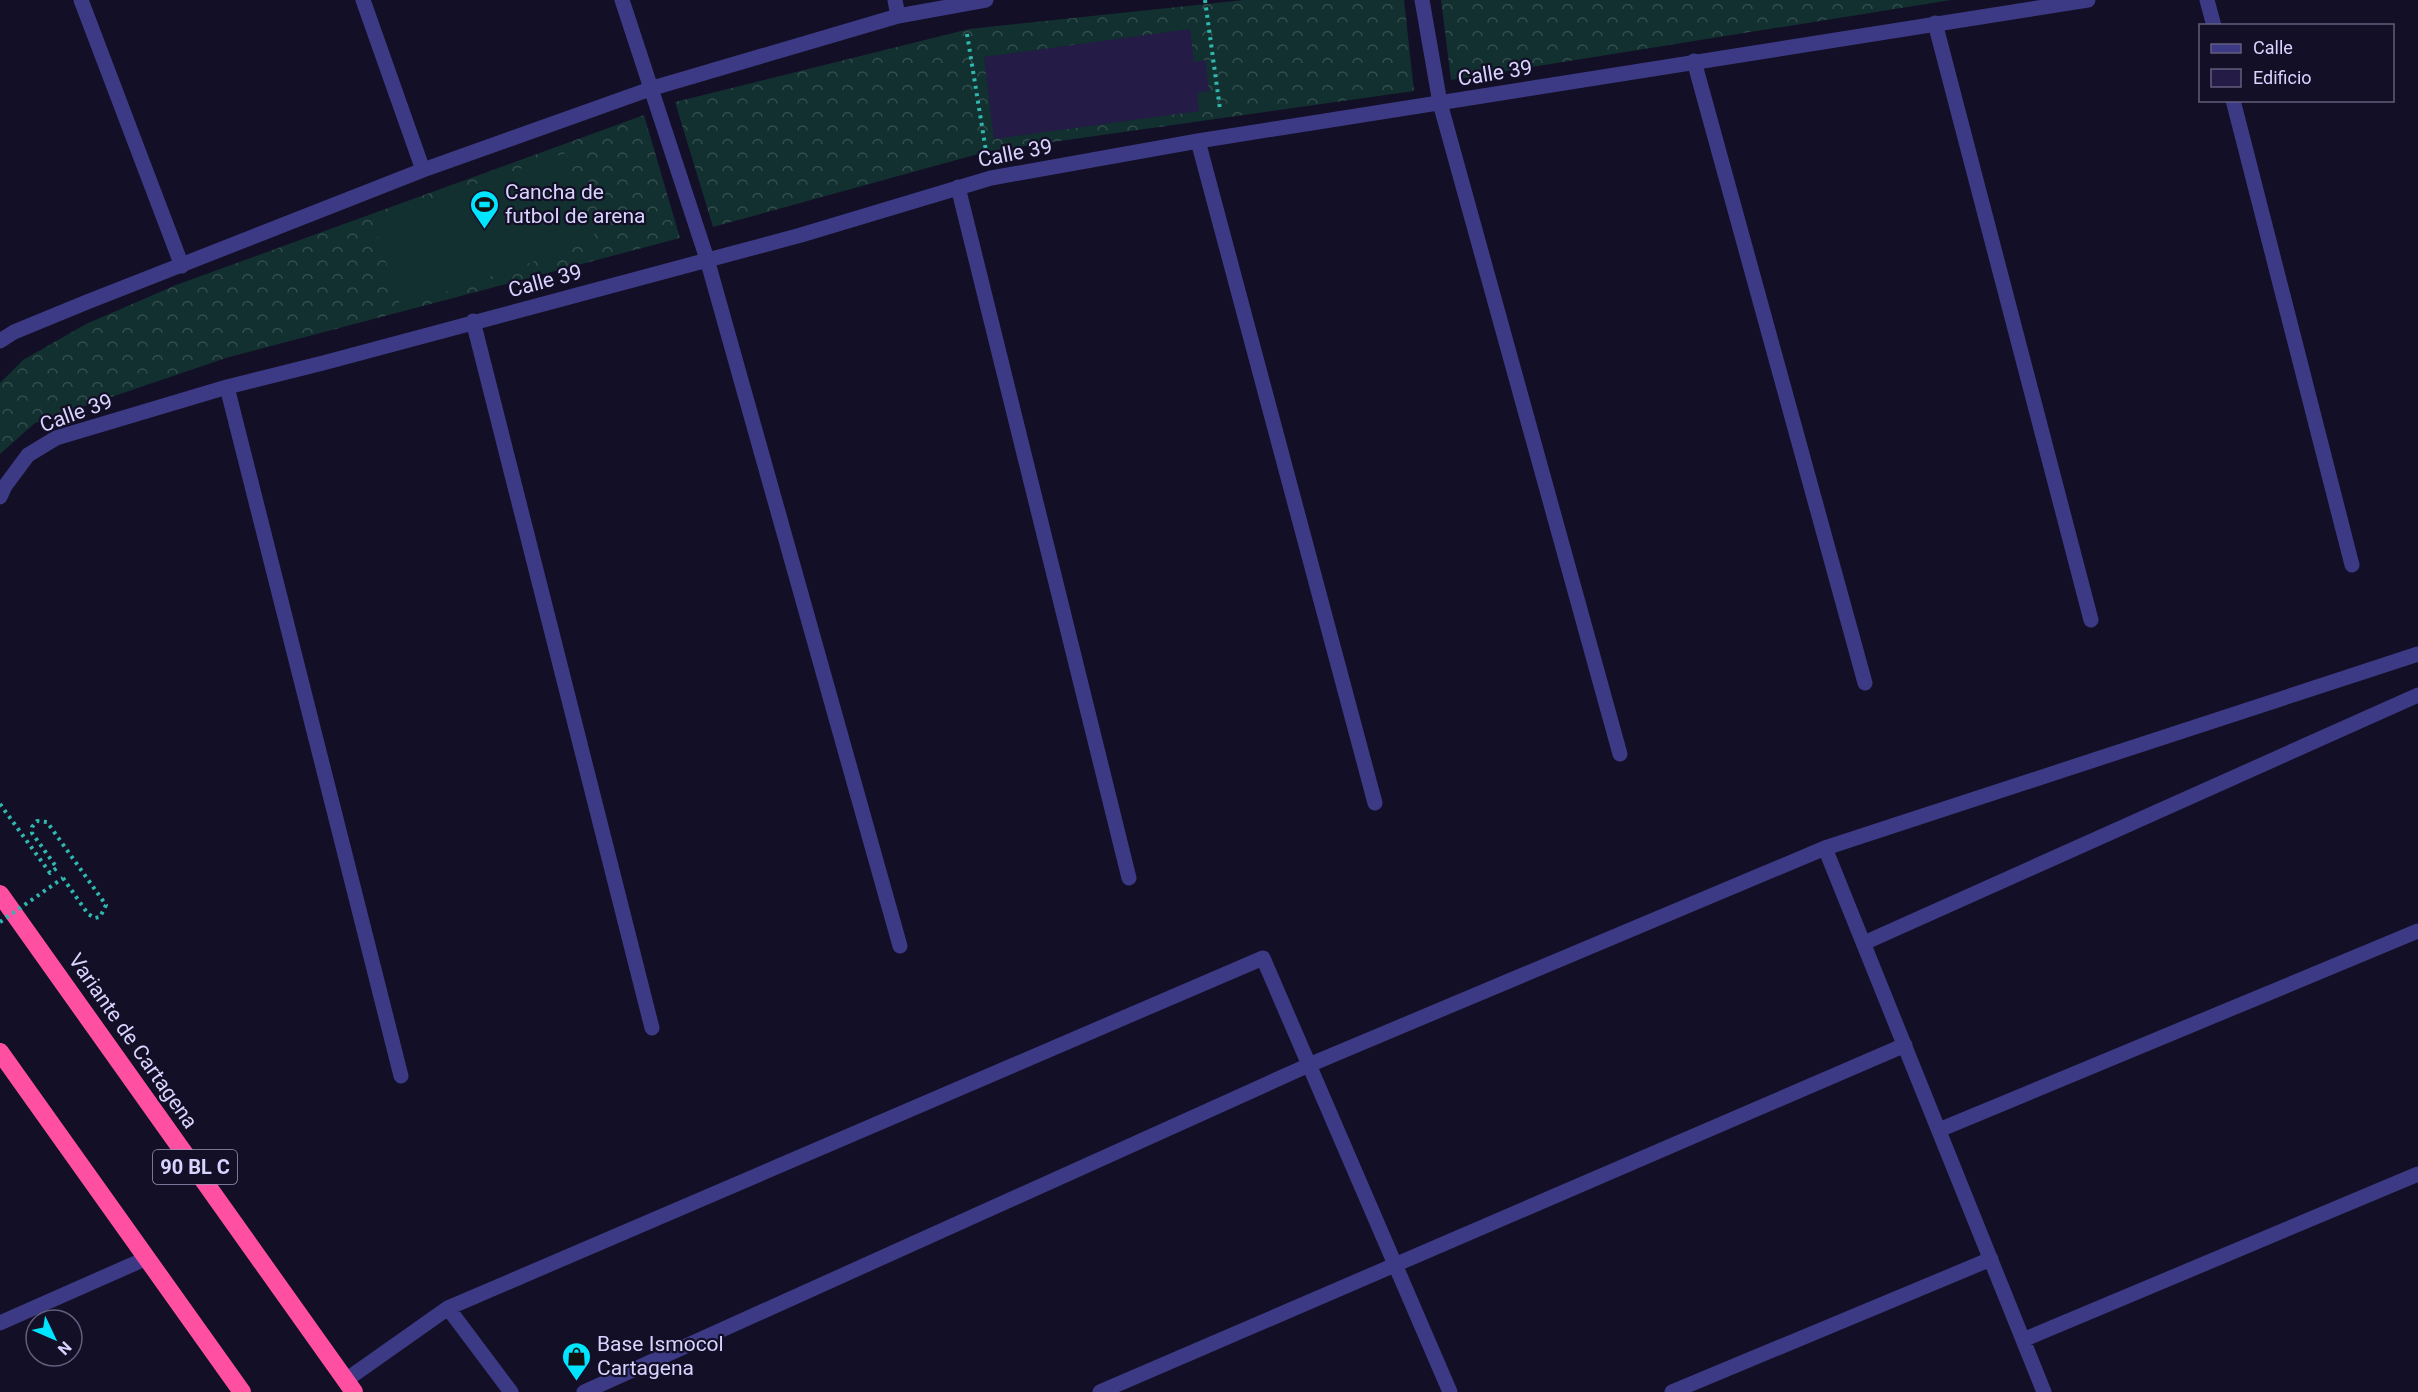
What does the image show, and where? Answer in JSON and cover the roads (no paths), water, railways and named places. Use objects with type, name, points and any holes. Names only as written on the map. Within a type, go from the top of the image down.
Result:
[{"type":"highway","name":"Variante de Cartagena","points":[[0,894],[350,1386]]},
{"type":"highway","points":[[0,1052],[242,1392]]},
{"type":"street","points":[[81,0],[182,266]]},
{"type":"street","points":[[363,0],[423,170]]},
{"type":"street","points":[[622,0],[653,88],[707,260],[900,946]]},
{"type":"street","points":[[0,341],[14,332],[87,302],[423,170],[653,88],[896,8],[986,0]]},
{"type":"street","points":[[1422,0],[1440,104],[1620,754]]},
{"type":"street","name":"Calle 39","points":[[0,497],[5,486],[28,455],[56,438],[227,387],[801,235],[991,178],[1198,141],[2088,0]]},
{"type":"street","points":[[2207,0],[2213,24]]},
{"type":"street","points":[[1935,23],[2091,620]]},
{"type":"street","points":[[1694,61],[1865,683]]},
{"type":"street","points":[[2234,102],[2352,565]]},
{"type":"street","points":[[1198,141],[1375,802]]},
{"type":"street","points":[[958,187],[1129,878]]},
{"type":"street","points":[[473,321],[652,1028]]},
{"type":"street","points":[[227,387],[401,1076]]},
{"type":"street","points":[[584,1392],[1309,1065],[1825,848],[2418,654]]},
{"type":"street","points":[[1864,943],[2418,695]]},
{"type":"street","points":[[1825,848],[2044,1392]]},
{"type":"street","points":[[1939,1130],[2418,931]]},
{"type":"street","points":[[350,1386],[448,1308],[1263,958],[1450,1392]]},
{"type":"street","points":[[1100,1392],[1905,1045]]},
{"type":"street","points":[[2023,1340],[2418,1174]]},
{"type":"street","points":[[0,1323],[147,1258]]},
{"type":"street","points":[[1672,1392],[1990,1259]]},
{"type":"street","points":[[448,1308],[511,1392]]},
{"type":"place","name":"Cancha de futbol de arena","points":[[484,230]]},
{"type":"place","name":"Base Ismocol Cartagena","points":[[576,1382]]}]
